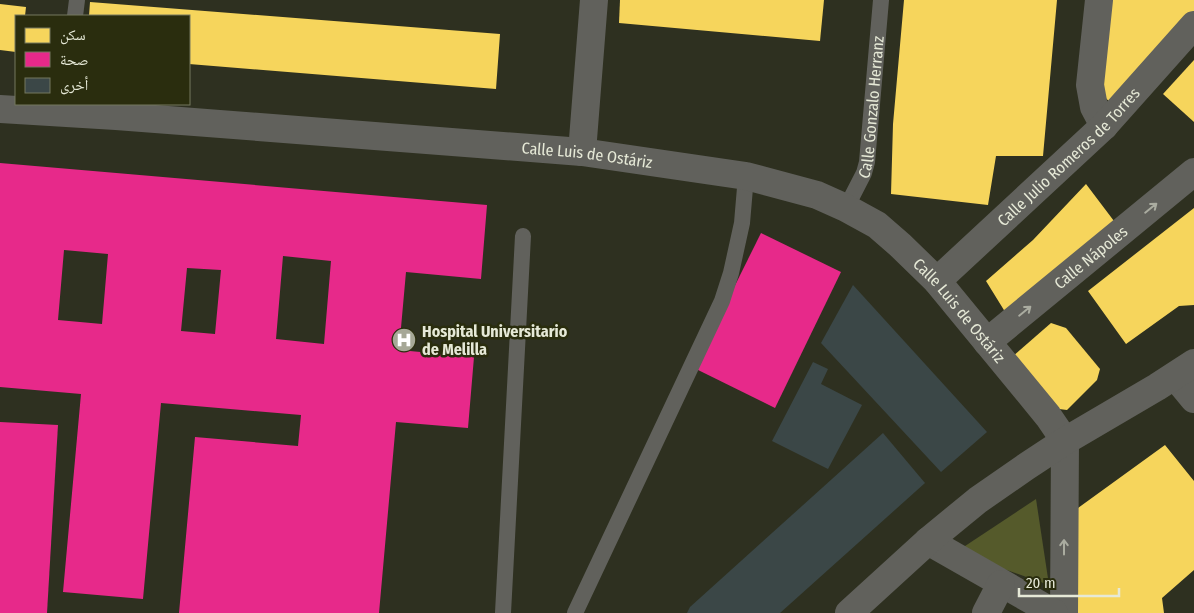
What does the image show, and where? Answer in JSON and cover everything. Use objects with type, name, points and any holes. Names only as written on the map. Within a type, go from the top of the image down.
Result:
[{"type":"street","points":[[582,152],[594,0]]},
{"type":"street","points":[[1099,0],[1090,84],[1094,107],[1104,126]]},
{"type":"street","name":"Calle Julio Romeros de Torres","points":[[937,281],[1104,126],[1194,25]]},
{"type":"street","name":"Calle Luis de Ostáriz","points":[[0,109],[68,108],[582,152],[746,176],[818,195],[877,225],[937,281],[1048,416],[1065,441]]},
{"type":"street","name":"Calle Nápoles","points":[[987,342],[1194,172]]},
{"type":"street","points":[[849,613],[928,541],[978,500],[1065,441],[1185,369],[1194,399]]},
{"type":"street","points":[[1064,613],[1065,441]]},
{"type":"street","points":[[928,541],[1054,613]]},
{"type":"street","points":[[986,613],[1001,584]]},
{"type":"lane","points":[[75,15],[77,0]]},
{"type":"lane","name":"Calle Gonzalo Herranz","points":[[846,208],[864,174],[867,162],[881,0]]},
{"type":"lane","points":[[576,613],[722,301],[731,273],[742,223],[746,176]]},
{"type":"lane","points":[[503,613],[523,236]]},
{"type":"green space","points":[[1036,499],[1049,585],[956,552]]},
{"type":"building: سكن","points":[[620,0],[824,0],[820,41],[619,23]]},
{"type":"building: سكن","points":[[904,0],[1057,0],[1043,156],[996,156],[988,205],[891,194],[893,124]]},
{"type":"building: سكن","points":[[1111,0],[1194,0],[1194,11],[1110,102],[1100,93]]},
{"type":"building: سكن","points":[[90,2],[500,34],[496,89],[190,64],[190,15],[89,15]]},
{"type":"building: سكن","points":[[0,4],[26,7],[25,15],[15,15],[15,52],[0,50]]},
{"type":"building: سكن","points":[[1194,60],[1194,122],[1163,94]]},
{"type":"building: سكن","points":[[1086,184],[1117,225],[1007,315],[986,281],[1033,240]]},
{"type":"building: سكن","points":[[1194,208],[1194,305],[1179,306],[1126,344],[1088,291]]},
{"type":"building: سكن","points":[[1051,323],[1066,328],[1100,369],[1097,380],[1067,410],[1051,408],[1012,357]]},
{"type":"building: سكن","points":[[1165,445],[1194,481],[1194,570],[1162,598],[1164,613],[1070,613],[1078,508]]},
{"type":"building: صحة","points":[[0,163],[487,205],[481,279],[406,272],[399,350],[474,357],[468,428],[396,422],[379,613],[179,613],[195,437],[298,446],[301,415],[161,403],[143,599],[63,592],[81,394],[0,387]],"holes":[[[64,250],[108,254],[102,324],[58,320]],[[283,256],[331,261],[324,344],[276,339]],[[187,268],[221,270],[215,334],[181,331]]]},
{"type":"building: صحة","points":[[761,233],[841,272],[775,408],[694,368]]},
{"type":"building: صحة","points":[[0,422],[58,425],[47,613],[0,613]]},
{"type":"building: أخرى","points":[[853,285],[987,432],[941,472],[821,343]]},
{"type":"building: أخرى","points":[[813,362],[828,369],[821,384],[862,405],[828,469],[772,441]]},
{"type":"building: أخرى","points":[[883,433],[925,483],[780,613],[687,613],[690,607]]},
{"type":"place","name":"Hospital Universitario de Melilla","points":[[404,340]]}]
